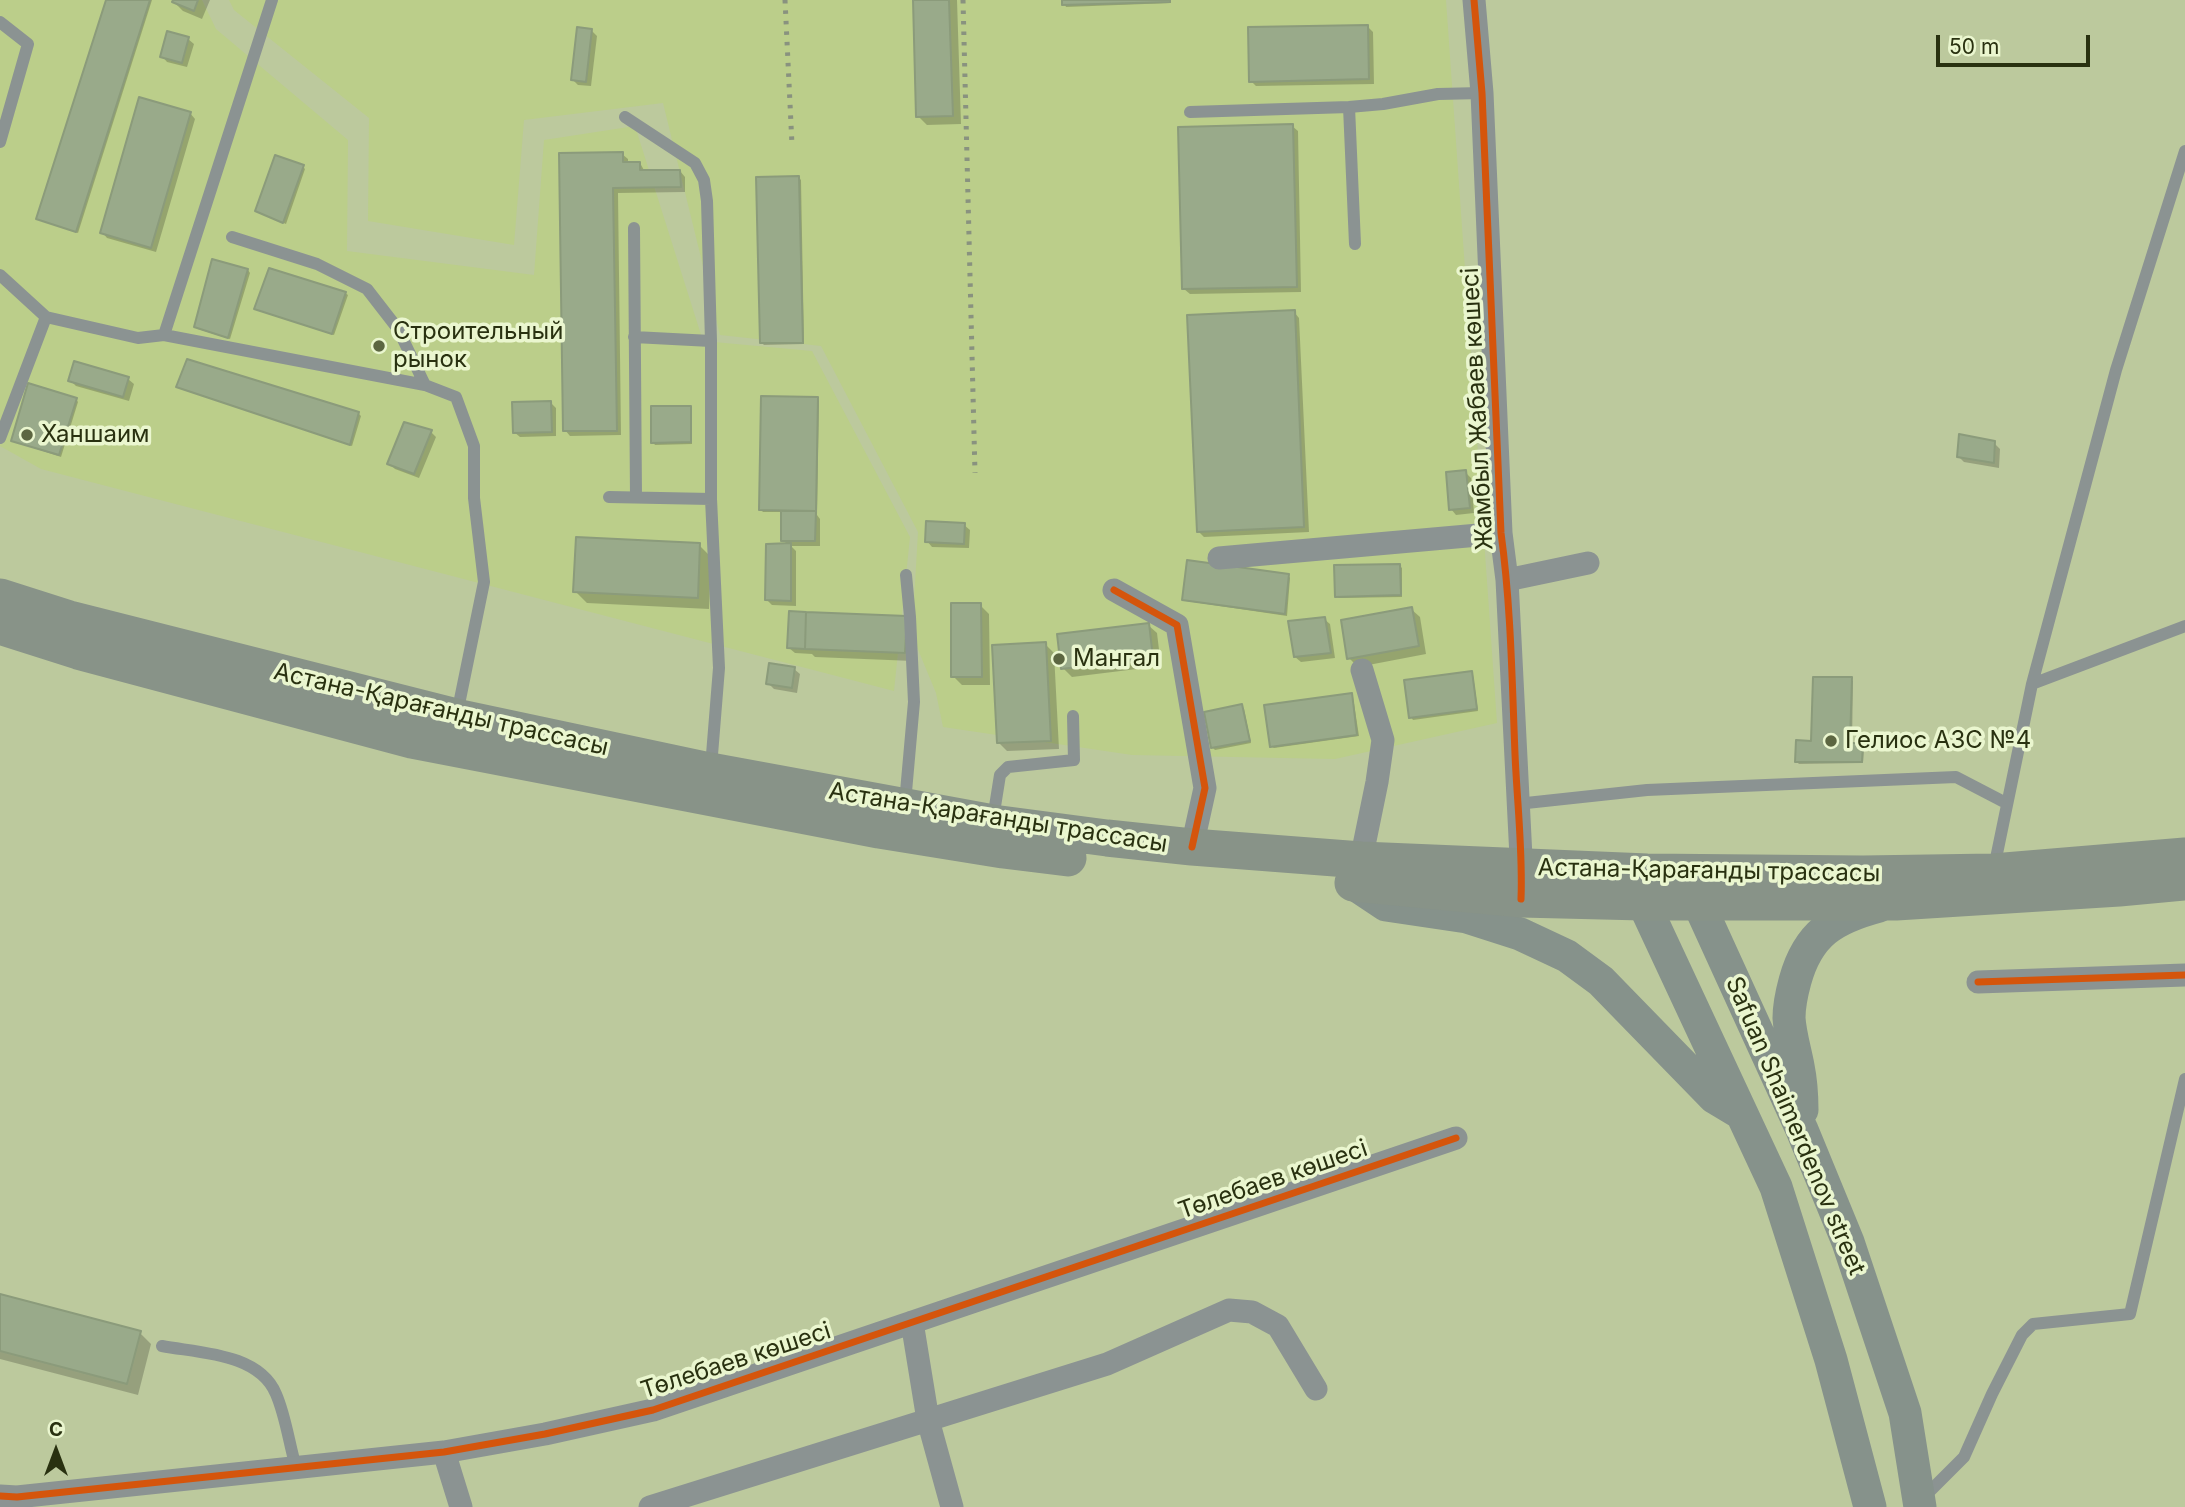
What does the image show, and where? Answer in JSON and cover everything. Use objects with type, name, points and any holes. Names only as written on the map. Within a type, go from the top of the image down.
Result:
[{"type":"main road","name":"Астана-Қарағанды трассасы","points":[[0,597],[69,619],[456,718],[710,771],[993,822],[1192,847],[1357,872]]},
{"type":"main road","name":"Астана-Қарағанды трассасы","points":[[0,626],[78,651],[412,740],[879,830],[1003,850],[1185,871],[1357,872],[1522,883],[1693,887],[1896,902],[2185,882]]},
{"type":"main road","name":"Астана-Қарағанды трассасы","points":[[1693,887],[1863,874],[1993,872],[2185,856]]},
{"type":"main road","points":[[1357,872],[1386,905],[1467,917],[1520,934],[1567,956],[1601,981],[1714,1097],[1742,1114]]},
{"type":"main road","name":"Safuan Shaimerdenov street","points":[[1645,887],[1776,1187],[1831,1360],[1870,1507]]},
{"type":"main road","name":"Safuan Shaimerdenov street","points":[[1693,887],[1802,1130],[1848,1242],[1905,1413],[1920,1505]]},
{"type":"main road","points":[[1802,1130],[1802,1089],[1789,1018],[1800,961],[1820,934],[1834,922],[1853,913],[1896,902]]},
{"type":"street","name":"Жамбыл Жабаев көшесі","points":[[1474,0],[1482,93],[1501,533],[1507,580],[1522,883]]},
{"type":"street","points":[[1219,558],[1501,533]]},
{"type":"street","points":[[1507,580],[1588,563]]},
{"type":"street","points":[[1114,590],[1177,625],[1205,788],[1192,847]]},
{"type":"street","points":[[1357,872],[1377,782],[1383,740],[1362,670]]},
{"type":"street","points":[[1978,982],[2185,975]]},
{"type":"street","name":"Төлебаев көшесі","points":[[12,1500],[443,1452],[545,1434],[653,1410],[1456,1138]]},
{"type":"street","points":[[650,1507],[1107,1364],[1229,1310],[1252,1312],[1278,1326],[1316,1389]]},
{"type":"street","points":[[912,1322],[928,1420],[952,1507]]},
{"type":"street","points":[[443,1452],[461,1507]]},
{"type":"lane","points":[[164,335],[272,0]]},
{"type":"lane","points":[[0,22],[28,44],[0,142]]},
{"type":"lane","points":[[1191,112],[1349,107],[1437,94],[1482,93]]},
{"type":"lane","points":[[1349,107],[1355,244]]},
{"type":"lane","points":[[625,117],[695,163],[704,180],[707,201],[711,341],[711,499],[719,668],[710,771]]},
{"type":"lane","points":[[1993,872],[2032,684],[2116,370],[2185,150]]},
{"type":"lane","points":[[634,228],[636,497]]},
{"type":"lane","points":[[232,237],[317,264],[367,289],[398,329],[425,385]]},
{"type":"lane","points":[[0,275],[46,317],[138,338],[164,335],[425,385],[456,397],[474,446],[474,498],[484,582],[456,718]]},
{"type":"lane","points":[[0,438],[46,317]]},
{"type":"lane","points":[[634,337],[711,341]]},
{"type":"lane","points":[[609,497],[711,499]]},
{"type":"lane","points":[[905,807],[914,702],[906,575]]},
{"type":"lane","points":[[2032,684],[2185,626]]},
{"type":"lane","points":[[993,822],[1000,775],[1008,766],[1074,760],[1073,716]]},
{"type":"lane","points":[[1517,804],[1647,790],[1956,777],[2006,803]]},
{"type":"lane","points":[[1920,1505],[1964,1457],[2022,1335],[2033,1324],[2130,1314],[2185,1079]]},
{"type":"lane","points":[[162,1346],[239,1361],[263,1376],[276,1393],[296,1467]]},
{"type":"shaded area","name":"Строительный рынок","points":[[0,0],[202,0],[216,29],[348,140],[347,251],[534,275],[544,140],[635,126],[703,341],[812,351],[910,537],[894,691],[41,469],[0,446]]},
{"type":"shaded area","points":[[229,0],[1446,0],[1497,723],[1335,759],[1132,755],[943,727],[936,693],[912,635],[918,532],[821,346],[720,335],[663,103],[524,120],[514,245],[368,221],[369,118],[234,10]]},
{"type":"building","points":[[106,0],[150,0],[76,232],[36,219]]},
{"type":"building","points":[[198,0],[194,11],[172,2]]},
{"type":"building","points":[[913,0],[949,0],[953,116],[916,117]]},
{"type":"building","points":[[1062,0],[1170,0],[1170,2],[1062,5]]},
{"type":"building","points":[[1368,25],[1369,79],[1249,82],[1248,27]]},
{"type":"building","points":[[577,27],[592,29],[586,82],[571,80]]},
{"type":"building","points":[[167,31],[189,37],[182,63],[160,57]]},
{"type":"building","points":[[139,97],[191,112],[151,248],[100,233]]},
{"type":"building","points":[[1293,124],[1297,287],[1182,289],[1178,127]]},
{"type":"building","points":[[623,152],[623,162],[640,162],[640,170],[680,170],[681,187],[613,188],[617,431],[563,431],[559,153]]},
{"type":"building","points":[[275,155],[304,165],[283,223],[255,211]]},
{"type":"building","points":[[799,176],[803,343],[760,343],[756,177]]},
{"type":"building","points":[[212,259],[248,269],[228,338],[194,327]]},
{"type":"building","points":[[269,268],[346,292],[332,334],[254,309]]},
{"type":"building","points":[[1295,310],[1304,527],[1197,532],[1187,315]]},
{"type":"building","points":[[187,359],[359,412],[350,445],[176,387]]},
{"type":"building","points":[[74,361],[129,377],[123,397],[68,381]]},
{"type":"building","points":[[28,383],[77,398],[59,455],[11,441]]},
{"type":"building","points":[[761,396],[818,397],[816,511],[759,510]]},
{"type":"building","points":[[551,401],[552,432],[513,433],[512,402]]},
{"type":"building","points":[[651,406],[691,406],[691,442],[651,443]]},
{"type":"building","points":[[404,422],[432,430],[414,474],[387,464]]},
{"type":"building","points":[[1959,434],[1995,441],[1994,463],[1957,457]]},
{"type":"building","points":[[1466,470],[1470,508],[1449,510],[1446,472]]},
{"type":"building","points":[[781,511],[816,511],[815,541],[781,541]]},
{"type":"building","points":[[926,521],[965,523],[964,544],[925,542]]},
{"type":"building","points":[[576,537],[700,543],[698,598],[573,592]]},
{"type":"building","points":[[791,543],[791,601],[765,600],[766,544]]},
{"type":"building","points":[[1187,560],[1289,574],[1285,614],[1182,600]]},
{"type":"building","points":[[1400,564],[1401,595],[1335,597],[1334,565]]},
{"type":"building","points":[[951,603],[981,603],[982,677],[951,677]]},
{"type":"building","points":[[1412,607],[1419,646],[1347,659],[1341,620]]},
{"type":"building","points":[[789,611],[806,612],[805,649],[787,648]]},
{"type":"building","points":[[806,612],[907,616],[905,653],[805,649]]},
{"type":"building","points":[[1325,617],[1331,653],[1294,657],[1288,621]]},
{"type":"building","points":[[1149,623],[1153,658],[1061,669],[1057,634]]},
{"type":"building","points":[[1046,642],[1051,741],[997,743],[992,645]]},
{"type":"building","points":[[769,663],[795,667],[792,688],[766,684]]},
{"type":"building","points":[[1472,671],[1477,709],[1409,718],[1404,680]]},
{"type":"building","points":[[1813,677],[1852,677],[1850,743],[1863,743],[1862,762],[1795,762],[1796,740],[1811,741]]},
{"type":"building","points":[[1352,693],[1357,735],[1270,747],[1264,705]]},
{"type":"building","points":[[1242,704],[1250,741],[1211,748],[1204,712]]},
{"type":"building","points":[[0,1294],[141,1331],[127,1384],[0,1351]]},
{"type":"railway","points":[[785,0],[792,145]]},
{"type":"railway","points":[[963,0],[975,473]]},
{"type":"cycle path","points":[[1474,0],[1482,93],[1501,533],[1511,643],[1521,845],[1521,899]]},
{"type":"cycle path","points":[[1114,590],[1177,625],[1205,788],[1192,847]]},
{"type":"cycle path","points":[[1978,982],[2185,975]]},
{"type":"cycle path","points":[[0,1496],[17,1497],[444,1452],[545,1434],[653,1410],[1456,1138]]},
{"type":"place","name":"Строительный рынок","points":[[379,346]]},
{"type":"place","name":"Ханшаим","points":[[27,435]]},
{"type":"place","name":"Мангал","points":[[1059,659]]},
{"type":"place","name":"Гелиос АЗС №4","points":[[1831,741]]}]
